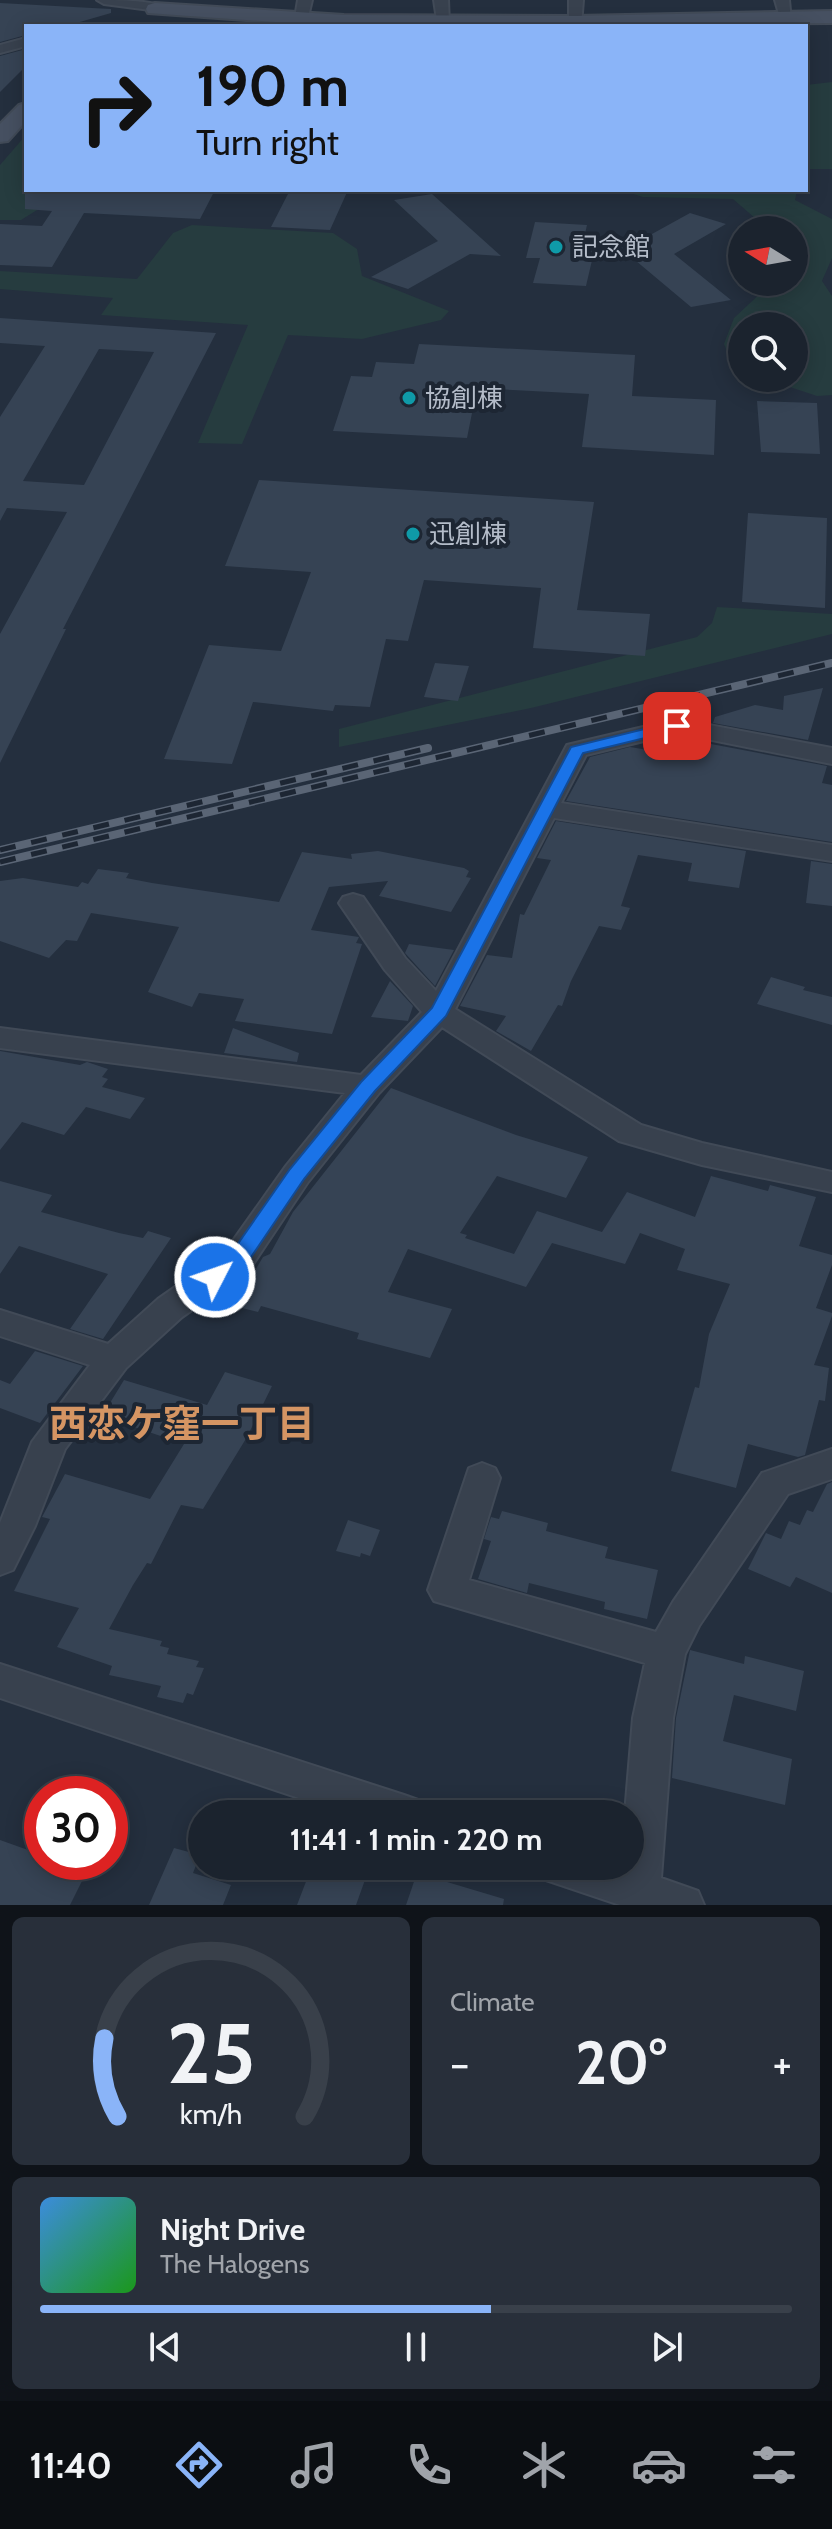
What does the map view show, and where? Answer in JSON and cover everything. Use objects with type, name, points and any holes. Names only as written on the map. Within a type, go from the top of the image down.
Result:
[{"type":"street","points":[[104,0],[160,5],[304,9],[444,20],[576,22],[784,9],[832,17]]},
{"type":"street","points":[[441,0],[444,20]]},
{"type":"street","points":[[576,0],[576,22]]},
{"type":"street","points":[[131,24],[160,5]]},
{"type":"street","points":[[0,33],[24,35]]},
{"type":"street","points":[[0,49],[24,43]]},
{"type":"street","points":[[0,136],[24,111]]},
{"type":"street","points":[[0,1559],[17,1526],[50,1442],[114,1359],[170,1308],[237,1261],[297,1174],[368,1086],[439,1012],[576,750],[677,726],[832,756]]},
{"type":"street","points":[[547,809],[832,853]]},
{"type":"street","points":[[353,903],[395,964],[439,1012],[630,1133],[702,1154],[831,1183]]},
{"type":"street","points":[[0,1038],[368,1086]]},
{"type":"street","points":[[0,1323],[114,1359]]},
{"type":"street","points":[[639,1892],[653,1718],[666,1652],[686,1614],[775,1483],[832,1464]]},
{"type":"street","points":[[482,1478],[447,1590],[666,1652]]},
{"type":"street","points":[[0,1681],[361,1800]]},
{"type":"street","points":[[603,1880],[683,1905]]},
{"type":"green space","points":[[832,82],[832,169],[808,169],[808,85]]},
{"type":"green space","points":[[24,137],[24,192],[43,192],[50,202],[21,220],[0,220],[0,165]]},
{"type":"green space","points":[[627,192],[797,192],[795,200],[832,219],[832,258],[822,281],[832,296],[832,395],[817,396],[805,392],[808,392],[808,312],[740,312],[758,296],[808,296],[808,216],[753,216],[733,199],[643,197]]},
{"type":"green space","points":[[192,225],[333,233],[357,249],[362,276],[449,311],[441,320],[362,339],[288,335],[242,444],[198,443],[248,325],[101,315],[113,298],[0,289],[0,271],[137,279],[173,233]]},
{"type":"green space","points":[[728,334],[728,354],[724,344]]},
{"type":"green space","points":[[717,607],[832,614],[832,634],[531,708],[339,747],[339,729],[697,637],[712,623]]},
{"type":"building","points":[[0,3],[111,9],[111,13],[73,24],[24,24],[24,36],[0,42]]},
{"type":"building","points":[[24,50],[24,68],[0,92],[0,56]]},
{"type":"building","points":[[25,192],[214,192],[200,219],[84,213],[52,267],[0,265],[0,224],[42,226],[52,211],[25,209]]},
{"type":"building","points":[[289,192],[347,192],[330,230],[271,227]]},
{"type":"building","points":[[432,194],[501,256],[470,254],[408,289],[371,277],[438,241],[394,200]]},
{"type":"building","points":[[690,213],[726,224],[674,254],[731,300],[691,307],[623,250]]},
{"type":"building","points":[[535,222],[587,225],[584,238],[597,239],[586,286],[533,283],[540,258],[526,258]]},
{"type":"building","points":[[0,318],[216,333],[63,629],[66,629],[0,763],[0,634],[67,512],[7,508],[0,521],[0,417],[45,346],[0,343]],"holes":[[[99,349],[154,352],[84,485],[23,481]]]},
{"type":"building","name":"協創棟","points":[[419,344],[635,355],[632,396],[716,400],[714,455],[582,447],[589,394],[477,388],[467,438],[333,431],[351,376],[372,377],[376,362],[414,364]]},
{"type":"building","points":[[757,401],[817,403],[820,454],[761,452]]},
{"type":"building","points":[[259,480],[594,502],[577,610],[650,614],[645,656],[533,648],[541,588],[424,580],[408,641],[386,639],[370,707],[335,705],[333,711],[253,702],[232,764],[164,759],[209,645],[281,651],[311,572],[225,566]]},
{"type":"building","points":[[748,513],[827,518],[825,608],[742,602]]},
{"type":"building","points":[[435,663],[469,666],[458,701],[424,697]]},
{"type":"building","points":[[823,688],[808,740],[713,723],[715,717],[755,705],[783,710],[784,696]]},
{"type":"building","points":[[674,737],[827,766],[822,783],[832,785],[832,842],[566,801],[590,757],[630,747],[654,751],[659,740]]},
{"type":"building","points":[[556,821],[746,851],[739,888],[688,881],[692,863],[638,855],[621,906],[630,908],[621,930],[599,926],[562,1006],[558,1005],[531,1051],[496,1031],[506,1016],[460,1006],[487,955],[512,958],[520,914],[524,915],[551,860],[537,858]]},
{"type":"building","points":[[378,851],[464,868],[469,871],[466,877],[471,878],[451,912],[379,896],[388,881],[329,887],[311,930],[359,937],[356,943],[362,944],[332,1034],[235,1021],[244,999],[199,993],[192,1007],[148,992],[179,927],[91,913],[77,941],[66,940],[49,958],[0,941],[0,881],[23,878],[78,887],[82,882],[88,884],[98,869],[129,873],[126,878],[152,883],[279,902],[302,852],[352,859],[351,854]]},
{"type":"building","points":[[811,861],[832,864],[832,906],[806,903]]},
{"type":"building","points":[[409,944],[454,950],[435,986],[405,953]]},
{"type":"building","points":[[771,977],[832,997],[832,1025],[757,1004]]},
{"type":"building","points":[[390,981],[413,1006],[408,1021],[371,1017]]},
{"type":"building","points":[[233,1028],[299,1053],[297,1062],[224,1053]]},
{"type":"building","points":[[0,1051],[80,1065],[87,1062],[108,1069],[102,1077],[108,1079],[102,1087],[145,1098],[130,1119],[86,1107],[64,1135],[22,1122],[0,1150]]},
{"type":"building","points":[[391,1088],[516,1135],[588,1157],[566,1198],[497,1176],[460,1233],[467,1235],[465,1238],[514,1254],[537,1211],[602,1232],[627,1192],[695,1217],[711,1176],[768,1191],[770,1185],[816,1197],[799,1246],[832,1255],[832,1265],[816,1308],[832,1313],[832,1316],[814,1365],[829,1368],[825,1401],[819,1400],[805,1455],[798,1457],[748,1444],[736,1488],[671,1471],[695,1387],[699,1388],[709,1334],[730,1284],[677,1270],[685,1249],[640,1233],[625,1264],[552,1243],[526,1287],[408,1249],[388,1292],[452,1309],[430,1358],[357,1339],[359,1333],[261,1306],[258,1312],[234,1306],[263,1257],[270,1254],[293,1212]]},
{"type":"building","points":[[0,1181],[52,1195],[41,1212],[143,1238],[148,1231],[171,1238],[103,1339],[70,1329],[108,1274],[19,1246],[0,1274]]},
{"type":"building","points":[[35,1351],[83,1366],[40,1423],[0,1408],[0,1380],[10,1384]]},
{"type":"building","points":[[225,1372],[272,1386],[247,1437],[203,1509],[181,1505],[151,1564],[147,1563],[109,1629],[162,1641],[160,1646],[169,1648],[167,1654],[199,1661],[196,1667],[204,1668],[193,1695],[187,1693],[183,1703],[157,1697],[161,1686],[109,1675],[112,1666],[57,1647],[79,1608],[14,1591],[50,1519],[42,1517],[65,1474],[150,1499],[184,1444],[102,1416],[124,1380],[207,1405]]},
{"type":"building","points":[[832,1482],[832,1593],[796,1577],[790,1587],[748,1569],[766,1533],[781,1539],[789,1521],[800,1525],[807,1510],[813,1512],[827,1484]]},
{"type":"building","points":[[502,1511],[548,1523],[546,1531],[608,1547],[605,1558],[658,1570],[647,1619],[604,1609],[605,1602],[529,1583],[527,1593],[478,1579],[491,1541],[484,1539],[491,1517],[499,1519]]},
{"type":"building","points":[[348,1520],[380,1530],[370,1556],[361,1553],[360,1557],[336,1551]]},
{"type":"building","points":[[690,1650],[744,1664],[745,1656],[804,1671],[796,1711],[734,1695],[723,1741],[792,1759],[785,1805],[672,1778],[676,1718]]},
{"type":"building","points":[[0,1840],[24,1849],[24,1880],[82,1880],[70,1905],[0,1905]]},
{"type":"building","points":[[174,1848],[188,1852],[188,1880],[215,1880],[231,1885],[223,1905],[149,1905]]},
{"type":"building","points":[[307,1880],[365,1880],[356,1905],[297,1905]]},
{"type":"building","points":[[415,1880],[440,1880],[504,1899],[503,1905],[406,1905]]},
{"type":"railway","points":[[0,862],[832,663]]},
{"type":"railway","points":[[0,850],[428,748]]},
{"type":"place","name":"記念館","points":[[556,247]]},
{"type":"place","name":"協創棟","points":[[409,398]]},
{"type":"place","name":"迅創棟","points":[[413,534]]},
{"type":"district","name":"西恋ケ窪一丁目","points":[[182,1424]]},
{"type":"route","points":[[215,1277],[237,1261],[297,1174],[368,1086],[439,1012],[576,750],[677,726]]}]
